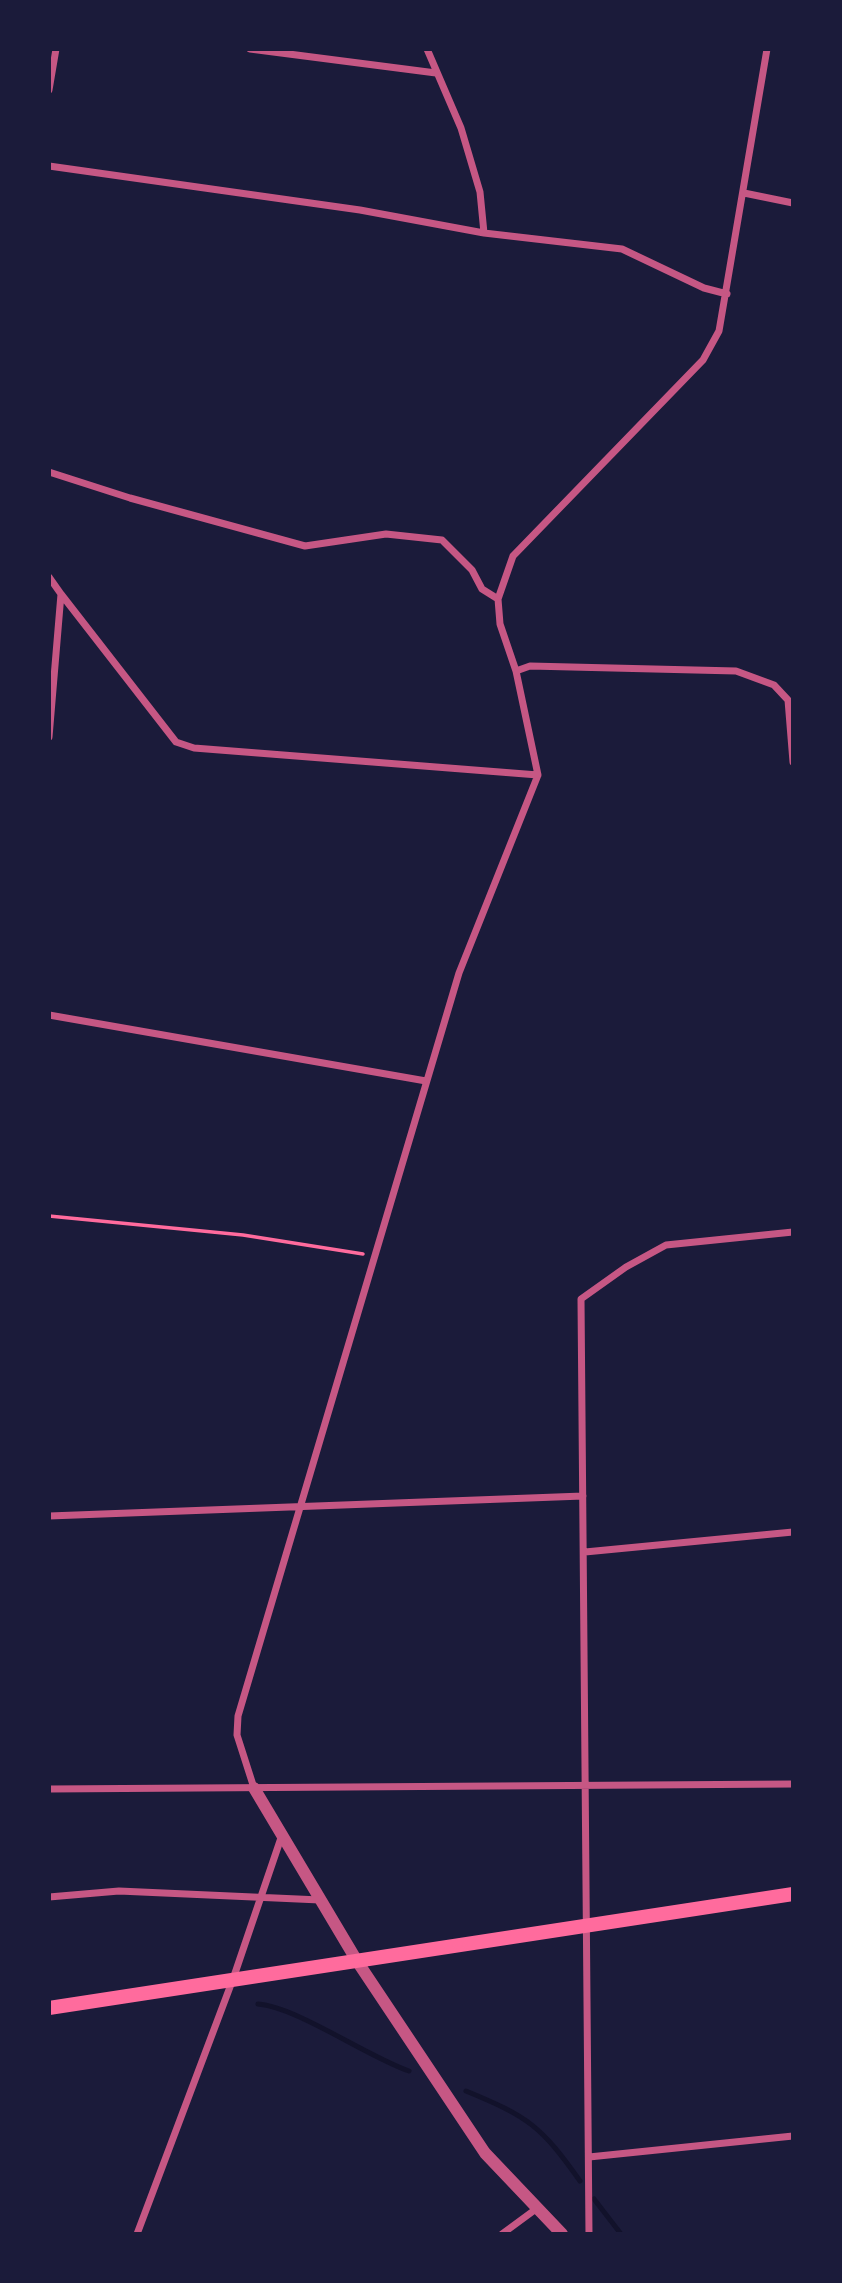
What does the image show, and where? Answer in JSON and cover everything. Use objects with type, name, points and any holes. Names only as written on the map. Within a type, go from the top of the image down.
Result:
[{"type":"main road","points":[[49,2008],[793,1894]]},
{"type":"street","points":[[49,90],[56,49]]},
{"type":"street","points":[[250,49],[436,73]]},
{"type":"street","points":[[427,49],[461,128],[480,192],[484,233]]},
{"type":"street","points":[[562,2234],[485,2152],[357,1961],[254,1788],[237,1735],[237,1716],[459,973],[538,775],[516,671],[499,624],[498,599],[513,556],[703,360],[719,331],[767,49]]},
{"type":"street","points":[[49,166],[360,210],[484,233],[622,249],[704,288],[727,294]]},
{"type":"street","points":[[744,193],[793,203]]},
{"type":"street","points":[[49,472],[130,498],[304,546],[386,534],[442,540],[472,570],[482,589],[498,599]]},
{"type":"street","points":[[49,577],[176,742],[194,748],[538,775]]},
{"type":"street","points":[[49,737],[61,594]]},
{"type":"street","points":[[516,671],[530,666],[736,671],[774,685],[788,700],[793,762]]},
{"type":"street","points":[[49,1014],[426,1081]]},
{"type":"street","points":[[589,2234],[589,1925],[581,1299],[626,1266],[667,1245],[793,1232]]},
{"type":"street","points":[[49,1516],[583,1496]]},
{"type":"street","points":[[584,1552],[793,1532]]},
{"type":"street","points":[[49,1789],[793,1784]]},
{"type":"street","points":[[137,2234],[233,1979],[282,1835]]},
{"type":"street","points":[[49,1897],[119,1892],[321,1900]]},
{"type":"street","points":[[589,2157],[793,2136]]},
{"type":"street","points":[[502,2234],[536,2209]]},
{"type":"path","points":[[49,1216],[243,1235],[373,1255]]},
{"type":"waterway","points":[[258,2004],[292,2014],[409,2071]]},
{"type":"waterway","points":[[466,2091],[505,2108],[532,2125],[555,2147],[580,2181]]},
{"type":"waterway","points":[[594,2199],[621,2234]]}]
